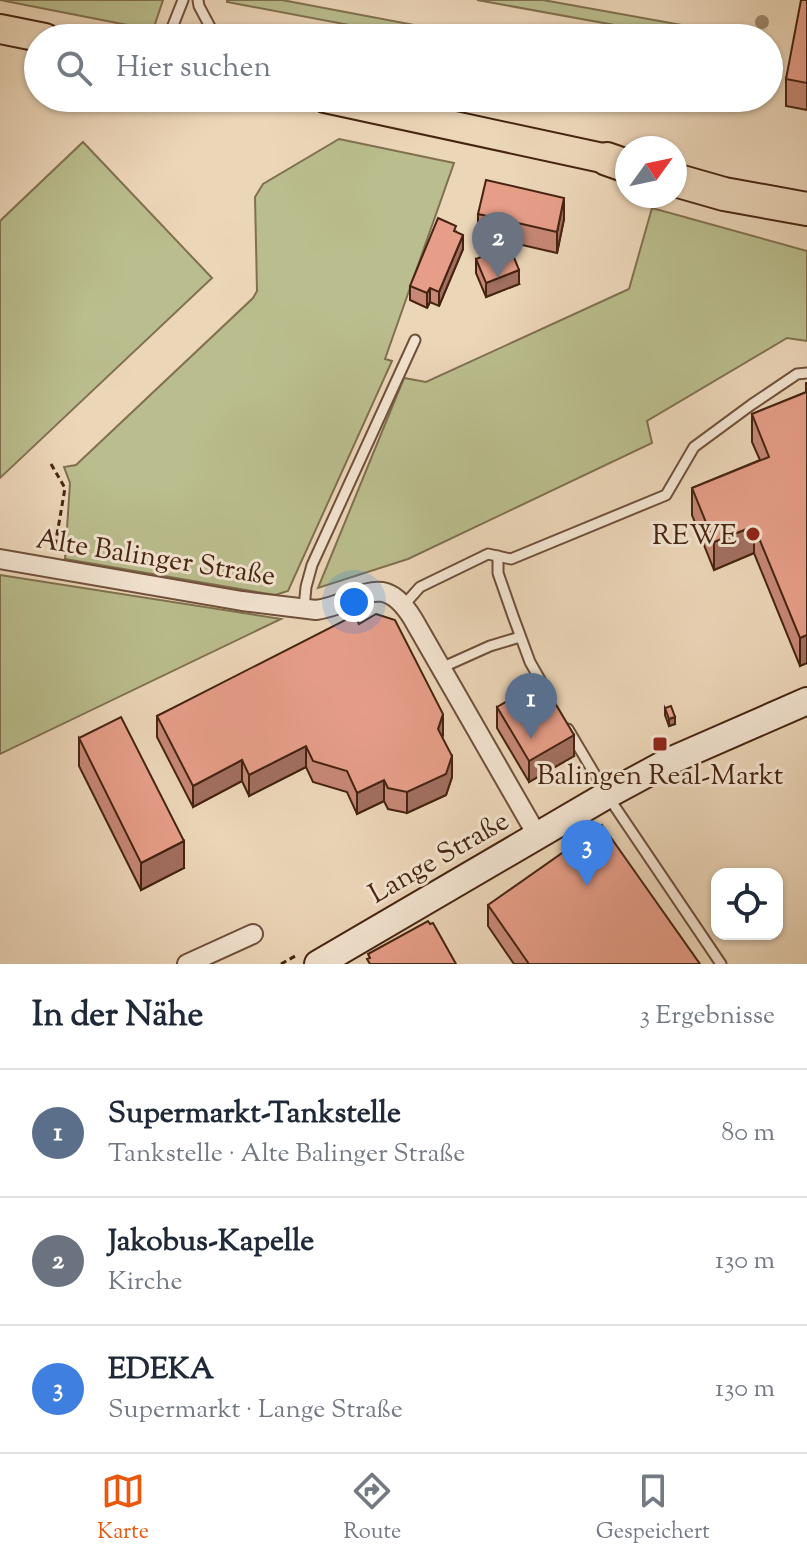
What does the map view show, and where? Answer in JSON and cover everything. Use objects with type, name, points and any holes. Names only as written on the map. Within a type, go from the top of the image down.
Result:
[{"type":"highway","points":[[687,172],[807,190]]},
{"type":"highway","points":[[687,183],[724,194],[807,209]]},
{"type":"main road","points":[[389,112],[615,162]]},
{"type":"street","name":"Alte Balinger Straße","points":[[0,559],[242,601],[300,608],[325,608],[376,591],[392,595],[404,605]]},
{"type":"street","points":[[404,605],[537,835]]},
{"type":"street","name":"Lange Straße","points":[[318,964],[670,761],[807,701]]},
{"type":"street","points":[[187,964],[253,934]]},
{"type":"lane","points":[[174,24],[183,0]]},
{"type":"lane","points":[[198,0],[209,24]]},
{"type":"lane","name":"Alte Balinger Straße","points":[[300,608],[312,565],[415,340]]},
{"type":"lane","points":[[404,605],[420,587],[488,554],[511,559],[666,495],[694,447],[797,374],[807,373]]},
{"type":"lane","points":[[498,556],[498,573],[520,637],[554,704]]},
{"type":"lane","points":[[441,668],[490,646],[520,637]]},
{"type":"lane","points":[[562,718],[607,795],[721,964]]},
{"type":"path","points":[[51,464],[65,488],[51,568]]},
{"type":"green space","points":[[0,0],[163,0],[155,24],[122,24]]},
{"type":"green space","points":[[282,0],[409,24],[344,24],[227,2]]},
{"type":"green space","points":[[477,0],[543,0],[676,24],[609,24]]},
{"type":"green space","points":[[339,139],[454,163],[385,359],[392,361],[288,591],[275,595],[65,559],[70,483],[64,467],[76,465],[253,298],[257,291],[255,197],[263,184]]},
{"type":"green space","points":[[83,142],[212,278],[0,478],[0,221]]},
{"type":"green space","points":[[652,208],[807,251],[807,341],[787,338],[647,421],[652,443],[408,559],[318,588],[404,378],[426,382],[629,289]]},
{"type":"green space","points":[[0,575],[281,619],[0,754]]},
{"type":"building","points":[[801,0],[807,0],[807,83],[786,79]]},
{"type":"building","points":[[486,180],[564,198],[557,232],[478,214]]},
{"type":"building","points":[[438,218],[456,226],[454,231],[463,235],[439,292],[430,288],[427,293],[410,286]]},
{"type":"building","points":[[509,245],[519,270],[486,283],[476,259]]},
{"type":"building","name":"REWE","points":[[807,392],[807,635],[800,638],[754,526],[714,542],[692,488],[769,457],[752,414]]},
{"type":"building","points":[[376,614],[395,620],[443,714],[438,729],[452,756],[446,774],[407,792],[388,788],[384,780],[357,793],[347,771],[313,761],[306,746],[249,775],[242,760],[193,786],[157,716],[355,615],[359,624]]},
{"type":"building","points":[[542,681],[574,735],[529,761],[497,707]]},
{"type":"building","points":[[671,706],[675,717],[669,719],[665,708]]},
{"type":"building","points":[[121,717],[184,841],[141,863],[79,738]]},
{"type":"building","points":[[602,825],[700,964],[529,964],[488,905]]},
{"type":"building","points":[[428,921],[433,923],[456,964],[370,964],[368,954]]},
{"type":"place","name":"Jakobus-Kapelle","points":[[498,278]]},
{"type":"place","name":"REWE","points":[[753,534]]},
{"type":"place","name":"Supermarkt-Tankstelle","points":[[531,739]]},
{"type":"place","name":"Balingen Real-Markt","points":[[660,744]]},
{"type":"place","name":"EDEKA","points":[[587,886]]}]
